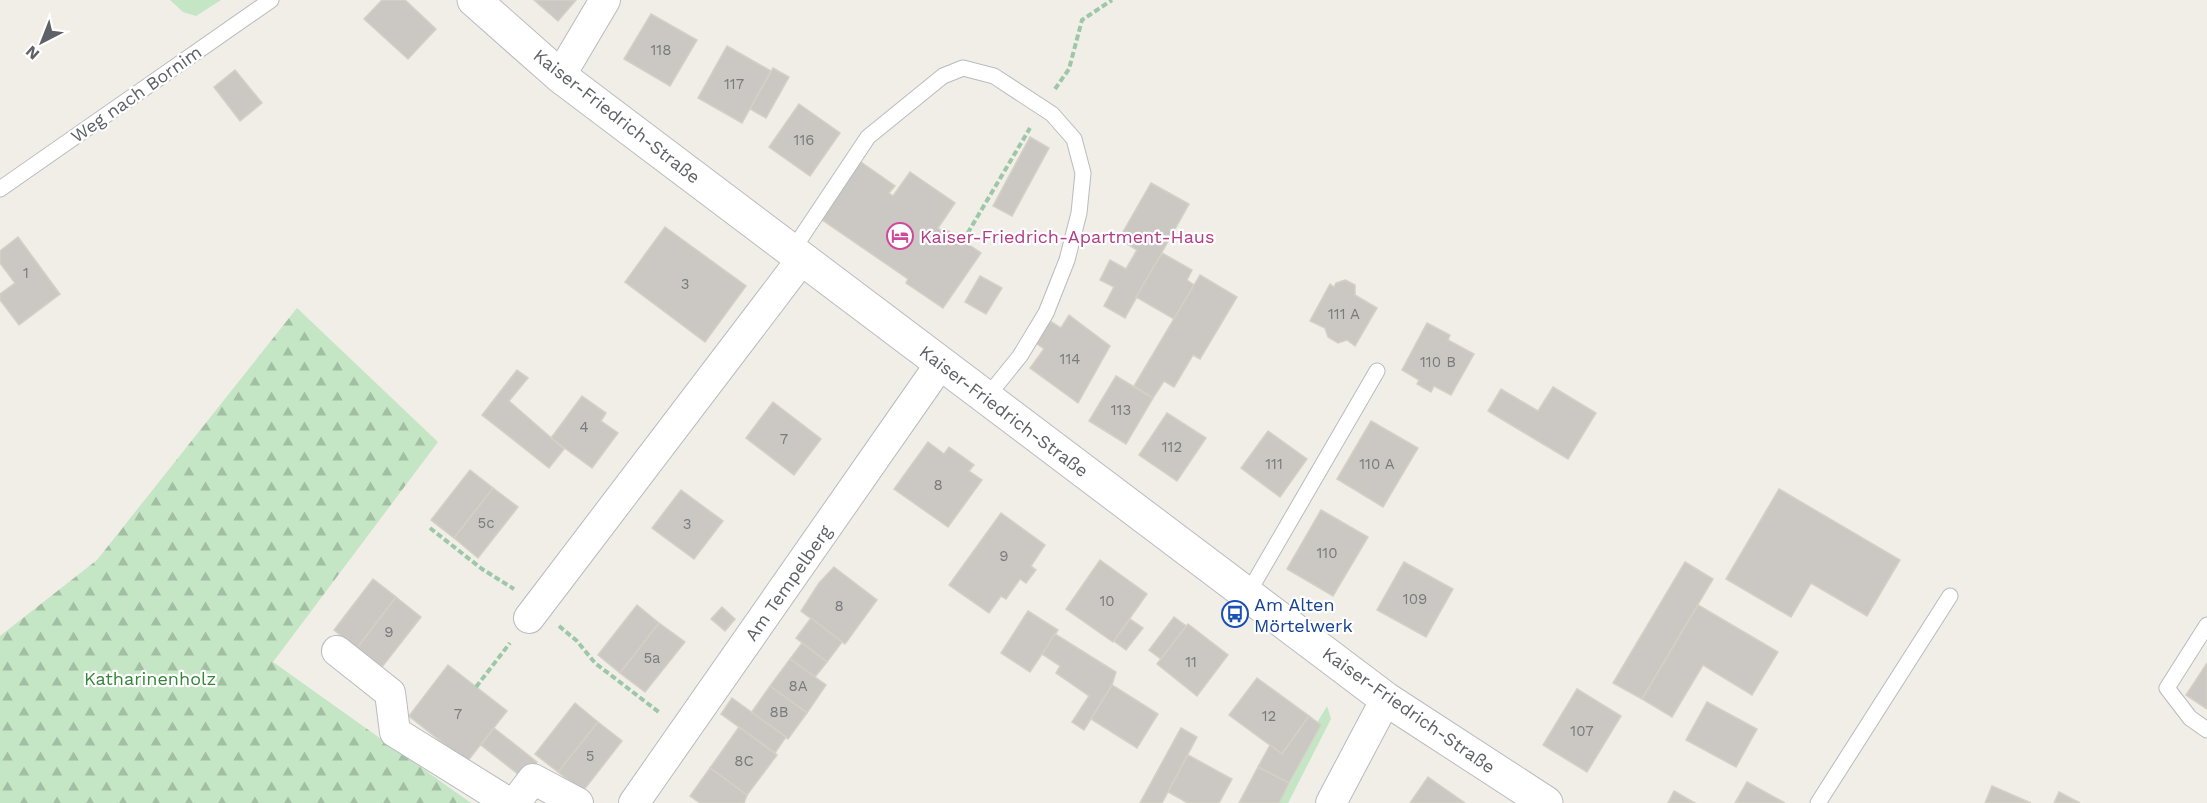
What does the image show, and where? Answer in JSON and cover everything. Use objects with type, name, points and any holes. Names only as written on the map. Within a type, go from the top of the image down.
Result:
[{"type":"street","name":"Kaiser-Friedrich-Straße","points":[[474,0],[560,76],[1247,595],[1386,699],[1546,803]]},
{"type":"street","points":[[560,76],[605,0]]},
{"type":"street","points":[[529,618],[797,255]]},
{"type":"street","name":"Am Tempelberg","points":[[634,803],[941,363]]},
{"type":"street","points":[[337,651],[390,693],[395,732],[509,803]]},
{"type":"street","points":[[1331,803],[1386,699]]},
{"type":"street","points":[[515,803],[533,779],[578,803]]},
{"type":"lane","name":"Weg nach Bornim","points":[[0,189],[267,1]]},
{"type":"lane","points":[[797,255],[868,137],[943,76],[963,68],[994,76],[1052,114],[1074,139],[1083,173],[1079,213],[1067,260],[1046,313],[1020,356],[986,398]]},
{"type":"lane","points":[[1247,595],[1377,371]]},
{"type":"lane","points":[[1818,803],[1950,596]]},
{"type":"lane","points":[[2207,625],[2167,688],[2190,718],[2207,730]]},
{"type":"path","points":[[430,528],[482,569]]},
{"type":"path","points":[[577,641],[595,663],[684,731]]},
{"type":"path","points":[[476,687],[511,642]]},
{"type":"green space","points":[[170,0],[221,0],[196,16],[183,12]]},
{"type":"green space","name":"Katharinenholz","points":[[297,308],[438,442],[273,662],[471,803],[0,803],[0,636],[97,560]]},
{"type":"green space","points":[[1327,706],[1331,719],[1288,803],[1279,803],[1321,726],[1317,723]]},
{"type":"building","points":[[382,0],[405,0],[436,29],[408,59],[364,19]]},
{"type":"building","points":[[534,0],[576,0],[558,21]]},
{"type":"building","points":[[651,14],[697,40],[670,86],[624,59]]},
{"type":"building","points":[[727,46],[771,71],[742,123],[698,98]]},
{"type":"building","points":[[773,68],[789,77],[766,118],[750,109]]},
{"type":"building","points":[[235,70],[262,103],[240,121],[214,87]]},
{"type":"building","points":[[799,104],[840,133],[810,176],[769,147]]},
{"type":"building","points":[[1030,137],[1049,148],[1012,216],[993,206]]},
{"type":"building","name":"Kaiser-Friedrich-Apartment-Haus","points":[[858,160],[895,186],[889,193],[893,196],[910,172],[955,203],[938,228],[942,231],[944,228],[981,253],[943,308],[906,283],[908,279],[818,217]]},
{"type":"building","points":[[1151,183],[1189,204],[1125,318],[1104,306],[1114,287],[1100,280],[1110,260],[1126,269],[1137,250],[1119,239]]},
{"type":"building","points":[[665,227],[746,286],[705,342],[625,282]]},
{"type":"building","points":[[18,237],[60,294],[19,325],[0,300],[0,294],[15,283],[0,263],[0,251]]},
{"type":"building","points":[[1162,253],[1192,270],[1187,280],[1194,285],[1174,319],[1136,297]]},
{"type":"building","points":[[1200,275],[1237,297],[1200,359],[1193,355],[1174,387],[1164,381],[1153,398],[1134,386]]},
{"type":"building","points":[[980,276],[1002,288],[986,314],[965,302]]},
{"type":"building","points":[[1345,280],[1355,285],[1355,295],[1377,308],[1355,346],[1347,340],[1338,343],[1328,337],[1325,328],[1310,321],[1330,284],[1334,287],[1336,283]]},
{"type":"building","points":[[1069,315],[1110,346],[1078,403],[1030,368],[1044,349],[1035,342],[1050,321],[1061,328]]},
{"type":"building","points":[[1427,323],[1450,335],[1448,340],[1474,354],[1451,395],[1434,386],[1431,392],[1417,384],[1419,380],[1402,370]]},
{"type":"building","points":[[517,370],[528,378],[509,401],[564,449],[549,468],[482,415]]},
{"type":"building","points":[[1116,376],[1153,398],[1126,444],[1089,421]]},
{"type":"building","points":[[1553,387],[1596,413],[1568,459],[1488,411],[1501,389],[1538,411]]},
{"type":"building","points":[[582,396],[606,413],[601,421],[618,433],[592,468],[551,438]]},
{"type":"building","points":[[773,402],[821,439],[794,475],[746,438]]},
{"type":"building","points":[[1167,413],[1206,438],[1177,481],[1139,455]]},
{"type":"building","points":[[1371,421],[1418,448],[1383,507],[1337,479]]},
{"type":"building","points":[[1268,431],[1307,459],[1280,497],[1241,468]]},
{"type":"building","points":[[928,442],[944,454],[949,447],[974,465],[969,471],[982,480],[948,527],[894,489]]},
{"type":"building","points":[[470,470],[493,488],[454,538],[431,520]]},
{"type":"building","points":[[493,488],[518,507],[478,558],[454,538]]},
{"type":"building","points":[[1779,489],[1900,560],[1867,616],[1811,583],[1791,617],[1726,579]]},
{"type":"building","points":[[681,490],[723,521],[694,559],[652,528]]},
{"type":"building","points":[[1321,510],[1368,537],[1333,596],[1287,569]]},
{"type":"building","points":[[1001,513],[1045,545],[1031,566],[1036,570],[1026,583],[1020,579],[1006,599],[1001,596],[989,613],[949,585]]},
{"type":"building","points":[[1100,560],[1147,594],[1113,642],[1066,609]]},
{"type":"building","points":[[1404,562],[1453,589],[1426,637],[1377,610]]},
{"type":"building","points":[[1685,562],[1713,579],[1642,699],[1613,683]]},
{"type":"building","points":[[834,567],[877,600],[845,644],[801,611],[819,583]]},
{"type":"building","points":[[373,579],[396,597],[357,648],[334,630]]},
{"type":"building","points":[[396,597],[421,617],[382,667],[357,648]]},
{"type":"building","points":[[637,605],[659,623],[620,673],[598,655]]},
{"type":"building","points":[[1698,605],[1778,652],[1752,695],[1703,665],[1672,717],[1642,699]]},
{"type":"building","points":[[722,607],[735,619],[725,631],[711,619]]},
{"type":"building","points":[[1028,611],[1058,630],[1030,672],[1001,653]]},
{"type":"building","points":[[1174,617],[1186,626],[1161,659],[1149,650]]},
{"type":"building","points":[[811,618],[842,642],[827,662],[796,638]]},
{"type":"building","points":[[1130,619],[1143,628],[1126,650],[1114,641]]},
{"type":"building","points":[[659,623],[685,642],[645,692],[620,673]]},
{"type":"building","points":[[1188,624],[1228,655],[1197,696],[1157,664]]},
{"type":"building","points":[[1055,634],[1116,672],[1112,685],[1084,730],[1072,722],[1089,696],[1056,673],[1060,666],[1042,654]]},
{"type":"building","points":[[802,643],[827,662],[815,677],[790,659]]},
{"type":"building","points":[[790,659],[826,685],[807,713],[770,686]]},
{"type":"building","points":[[2207,663],[2207,709],[2186,695]]},
{"type":"building","points":[[448,665],[507,711],[467,762],[409,716]]},
{"type":"building","points":[[1257,678],[1309,716],[1282,754],[1229,715]]},
{"type":"building","points":[[1112,685],[1158,714],[1137,748],[1091,719]]},
{"type":"building","points":[[770,686],[807,713],[788,739],[751,713]]},
{"type":"building","points":[[1577,689],[1621,716],[1587,772],[1543,745]]},
{"type":"building","points":[[732,698],[786,737],[775,753],[721,714]]},
{"type":"building","points":[[1707,702],[1757,729],[1736,767],[1686,740]]},
{"type":"building","points":[[575,703],[598,722],[558,772],[535,754]]},
{"type":"building","points":[[1309,716],[1321,725],[1289,783],[1258,767],[1270,745],[1282,754]]},
{"type":"building","points":[[598,722],[622,741],[583,791],[558,772]]},
{"type":"building","points":[[739,727],[777,755],[747,795],[710,768]]},
{"type":"building","points":[[494,728],[537,762],[523,778],[481,745]]},
{"type":"building","points":[[1181,728],[1197,737],[1162,803],[1140,803]]},
{"type":"building","points":[[1188,755],[1232,779],[1219,803],[1188,803],[1168,792]]},
{"type":"building","points":[[1258,767],[1289,783],[1279,803],[1239,803]]},
{"type":"building","points":[[710,768],[747,795],[744,803],[700,803],[690,796]]},
{"type":"building","points":[[1428,777],[1465,803],[1410,803]]},
{"type":"building","points":[[1747,782],[1785,803],[1735,803]]},
{"type":"building","points":[[1992,786],[2031,803],[1985,803]]},
{"type":"building","points":[[1674,791],[1695,803],[1668,803]]},
{"type":"building","points":[[2059,792],[2080,803],[2054,803]]},
{"type":"place","name":"Kaiser-Friedrich-Apartment-Haus","points":[[900,236]]},
{"type":"place","name":"Am Alten Mörtelwerk","points":[[1235,614]]}]
